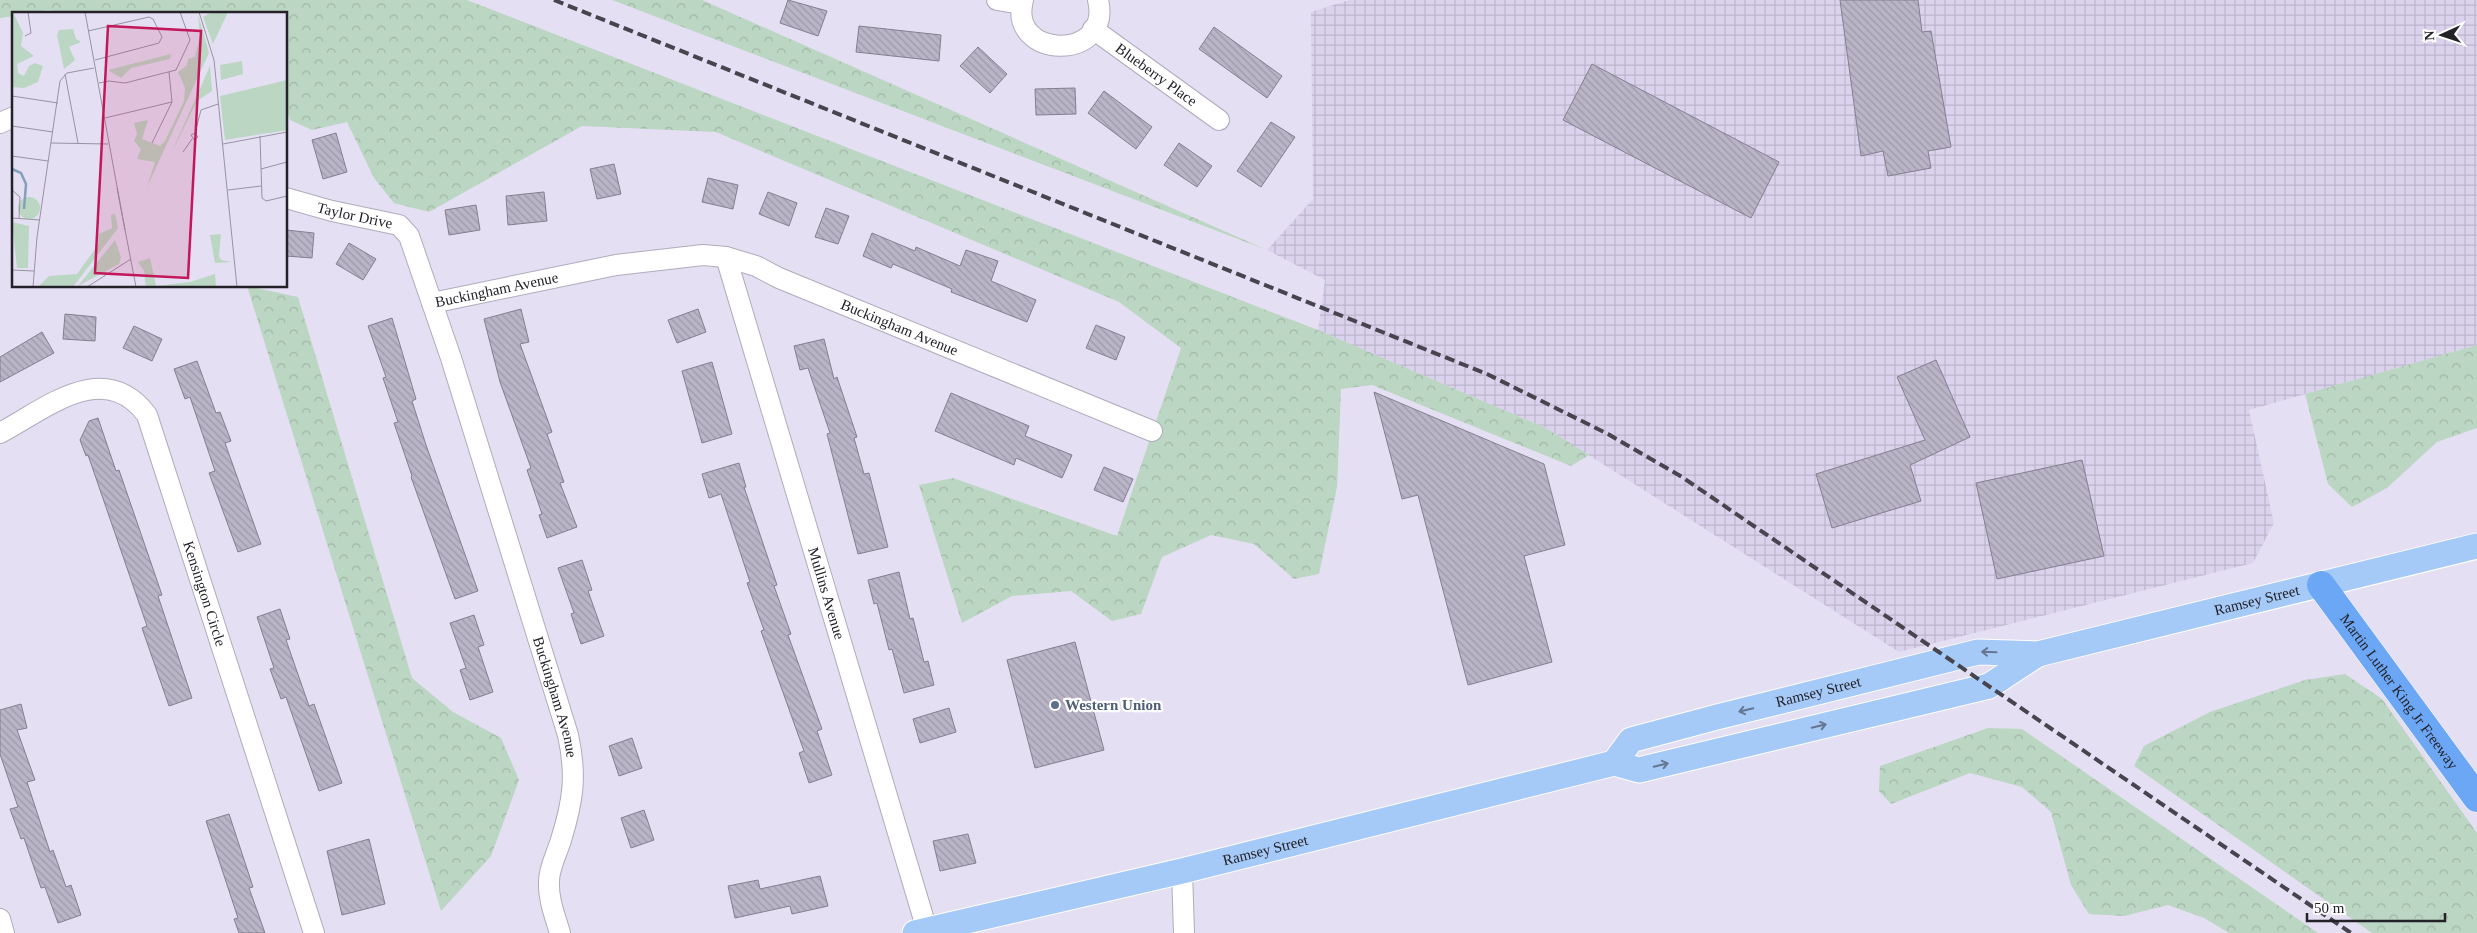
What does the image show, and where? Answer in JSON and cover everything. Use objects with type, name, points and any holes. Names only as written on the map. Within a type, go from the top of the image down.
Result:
[{"type":"highway","name":"Martin Luther King Jr Freeway","points":[[2321,585],[2477,798]]},
{"type":"main road","name":"Ramsey Street","points":[[1614,763],[1631,740],[1717,717],[1978,652],[2038,654],[2477,546]]},
{"type":"main road","name":"Ramsey Street","points":[[921,932],[1182,871],[1614,763],[1639,770],[1989,686],[2038,654]]},
{"type":"street","points":[[997,0],[1023,2],[1026,27],[1043,43],[1065,47],[1086,38],[1093,29],[1098,18],[1098,0]]},
{"type":"street","name":"Blueberry Place","points":[[1093,29],[1219,120]]},
{"type":"street","points":[[0,123],[12,118]]},
{"type":"street","name":"Taylor Drive","points":[[288,199],[332,211],[399,226],[409,236],[432,302]]},
{"type":"street","name":"Buckingham Avenue","points":[[560,933],[550,899],[549,878],[570,810],[574,785],[573,759],[565,725],[432,302],[616,265],[703,255],[726,257],[756,266],[779,278],[1152,431]]},
{"type":"street","name":"Mullins Avenue","points":[[726,257],[921,932]]},
{"type":"street","name":"Kensington Circle","points":[[0,433],[70,395],[94,388],[107,388],[130,397],[148,415],[314,933]]},
{"type":"street","points":[[1182,871],[1184,933]]},
{"type":"street","points":[[0,918],[4,933]]},
{"type":"shaded area","points":[[1349,0],[2477,0],[2477,345],[2249,410],[2274,523],[2253,563],[1899,652],[1546,428],[1318,330],[1325,280],[1267,250],[1313,199],[1311,12]]},
{"type":"green space","points":[[0,0],[467,0],[1318,330],[1546,428],[1589,455],[1571,466],[1372,385],[1341,389],[1337,487],[1319,574],[1294,579],[1254,544],[1211,535],[1162,557],[1141,614],[1112,621],[1071,591],[1012,596],[962,623],[919,485],[953,478],[1117,536],[1181,348],[1119,302],[716,132],[582,126],[429,212],[394,203],[374,178],[347,122],[312,130],[290,120],[288,114],[288,12],[59,12],[49,10],[12,12],[12,16],[0,18]]},
{"type":"green space","points":[[612,0],[702,0],[1267,250]]},
{"type":"green space","points":[[248,288],[256,288],[298,297],[412,678],[453,712],[501,738],[519,780],[491,856],[441,911]]},
{"type":"green space","points":[[2477,345],[2477,428],[2437,442],[2387,488],[2352,507],[2328,484],[2305,394]]},
{"type":"green space","points":[[2345,674],[2382,699],[2477,833],[2477,933],[2372,933],[2134,766],[2144,746],[2210,712],[2305,680]]},
{"type":"green space","points":[[1988,728],[2022,729],[2318,933],[2229,933],[2204,918],[2168,905],[2124,916],[2089,914],[2071,885],[2051,812],[2022,787],[1970,773],[1891,804],[1879,791],[1880,766]]},
{"type":"building","points":[[788,0],[827,11],[818,36],[780,23]]},
{"type":"building","points":[[1840,0],[1918,0],[1922,32],[1931,31],[1951,147],[1928,151],[1931,168],[1888,176],[1883,151],[1861,156]]},
{"type":"building","points":[[859,26],[941,35],[939,61],[856,52]]},
{"type":"building","points":[[1214,27],[1282,76],[1267,98],[1199,49]]},
{"type":"building","points":[[978,47],[1007,74],[990,93],[960,66]]},
{"type":"building","points":[[1592,64],[1779,162],[1751,218],[1563,120]]},
{"type":"building","points":[[1075,88],[1076,114],[1036,115],[1035,89]]},
{"type":"building","points":[[1104,91],[1152,127],[1136,149],[1088,113]]},
{"type":"building","points":[[1271,122],[1295,137],[1261,187],[1237,171]]},
{"type":"building","points":[[336,133],[347,172],[323,179],[312,140]]},
{"type":"building","points":[[1179,143],[1212,166],[1197,187],[1164,165]]},
{"type":"building","points":[[614,164],[621,194],[597,199],[590,169]]},
{"type":"building","points":[[708,178],[738,185],[733,209],[702,202]]},
{"type":"building","points":[[544,192],[547,221],[508,225],[506,196]]},
{"type":"building","points":[[768,192],[797,203],[789,226],[759,214]]},
{"type":"building","points":[[476,205],[480,230],[449,235],[445,210]]},
{"type":"building","points":[[826,208],[849,216],[838,244],[815,237]]},
{"type":"building","points":[[288,230],[314,233],[312,258],[288,256]]},
{"type":"building","points":[[872,233],[915,251],[916,247],[960,266],[966,250],[998,261],[991,281],[1036,300],[1027,322],[951,292],[952,289],[893,264],[891,268],[863,256]]},
{"type":"building","points":[[349,243],[376,259],[363,280],[336,264]]},
{"type":"building","points":[[521,309],[529,342],[520,344],[552,432],[547,434],[564,482],[560,483],[577,527],[547,538],[539,515],[542,514],[527,470],[531,468],[500,382],[484,319]]},
{"type":"building","points":[[698,309],[706,332],[677,343],[668,320]]},
{"type":"building","points":[[65,314],[96,317],[95,341],[63,339]]},
{"type":"building","points":[[392,318],[416,399],[412,401],[478,591],[455,599],[411,477],[394,423],[398,422],[383,378],[386,377],[368,326]]},
{"type":"building","points":[[1096,325],[1125,337],[1116,360],[1086,348]]},
{"type":"building","points":[[134,326],[162,339],[152,361],[123,348]]},
{"type":"building","points":[[42,332],[54,353],[0,382],[0,357]]},
{"type":"building","points":[[824,339],[834,379],[837,377],[857,437],[854,438],[864,474],[869,473],[888,547],[858,554],[827,434],[830,433],[808,368],[800,370],[794,346]]},
{"type":"building","points":[[1936,360],[1970,437],[1910,465],[1921,501],[1832,528],[1816,474],[1925,440],[1897,377]]},
{"type":"building","points":[[197,361],[216,413],[220,412],[231,441],[225,443],[261,544],[238,552],[209,473],[215,471],[190,397],[185,399],[174,369]]},
{"type":"building","points":[[712,362],[732,434],[702,443],[682,371]]},
{"type":"building","points":[[1374,392],[1544,464],[1565,545],[1524,556],[1552,662],[1468,685],[1418,495],[1402,499]]},
{"type":"building","points":[[951,393],[1029,426],[1025,436],[1072,455],[1062,478],[1016,458],[1014,465],[935,431]]},
{"type":"building","points":[[98,418],[116,471],[119,470],[162,595],[158,596],[192,698],[169,706],[142,628],[147,626],[88,455],[86,456],[80,440],[89,421]]},
{"type":"building","points":[[2082,460],[2104,556],[1997,579],[1976,483]]},
{"type":"building","points":[[739,463],[746,487],[744,487],[777,585],[774,586],[791,634],[788,635],[822,729],[817,731],[832,775],[809,783],[799,753],[804,751],[761,631],[764,630],[747,583],[750,582],[721,494],[709,498],[702,474]]},
{"type":"building","points":[[1104,467],[1133,479],[1123,502],[1094,490]]},
{"type":"building","points":[[582,560],[592,590],[588,591],[604,636],[581,644],[571,614],[574,613],[558,568]]},
{"type":"building","points":[[899,572],[910,619],[913,618],[924,662],[928,661],[934,685],[904,693],[892,649],[889,650],[877,603],[874,604],[868,580]]},
{"type":"building","points":[[280,609],[290,639],[286,640],[309,706],[314,704],[342,783],[319,791],[286,697],[281,699],[270,669],[274,668],[257,617]]},
{"type":"building","points":[[474,615],[484,645],[478,647],[493,692],[470,700],[460,670],[466,668],[450,623]]},
{"type":"building","name":"Western Union","points":[[1075,642],[1104,750],[1035,768],[1007,660]]},
{"type":"building","points":[[21,704],[27,728],[17,730],[35,780],[27,782],[50,852],[53,850],[66,887],[71,885],[81,915],[58,923],[45,887],[41,888],[24,838],[21,839],[10,809],[18,807],[0,754],[0,710]]},
{"type":"building","points":[[949,708],[956,732],[920,743],[913,719]]},
{"type":"building","points":[[632,738],[642,768],[619,776],[609,746]]},
{"type":"building","points":[[644,810],[654,840],[631,848],[621,818]]},
{"type":"building","points":[[229,814],[253,887],[249,888],[265,933],[239,933],[234,919],[238,918],[206,821]]},
{"type":"building","points":[[968,834],[976,863],[940,871],[933,841]]},
{"type":"building","points":[[369,839],[385,904],[342,915],[327,851]]},
{"type":"building","points":[[820,876],[828,906],[792,914],[790,906],[735,918],[728,886],[758,880],[760,889]]},
{"type":"railway","points":[[554,0],[1487,374],[1608,434],[1682,477],[2351,933]]},
{"type":"place","name":"Western Union","points":[[1055,705]]}]
